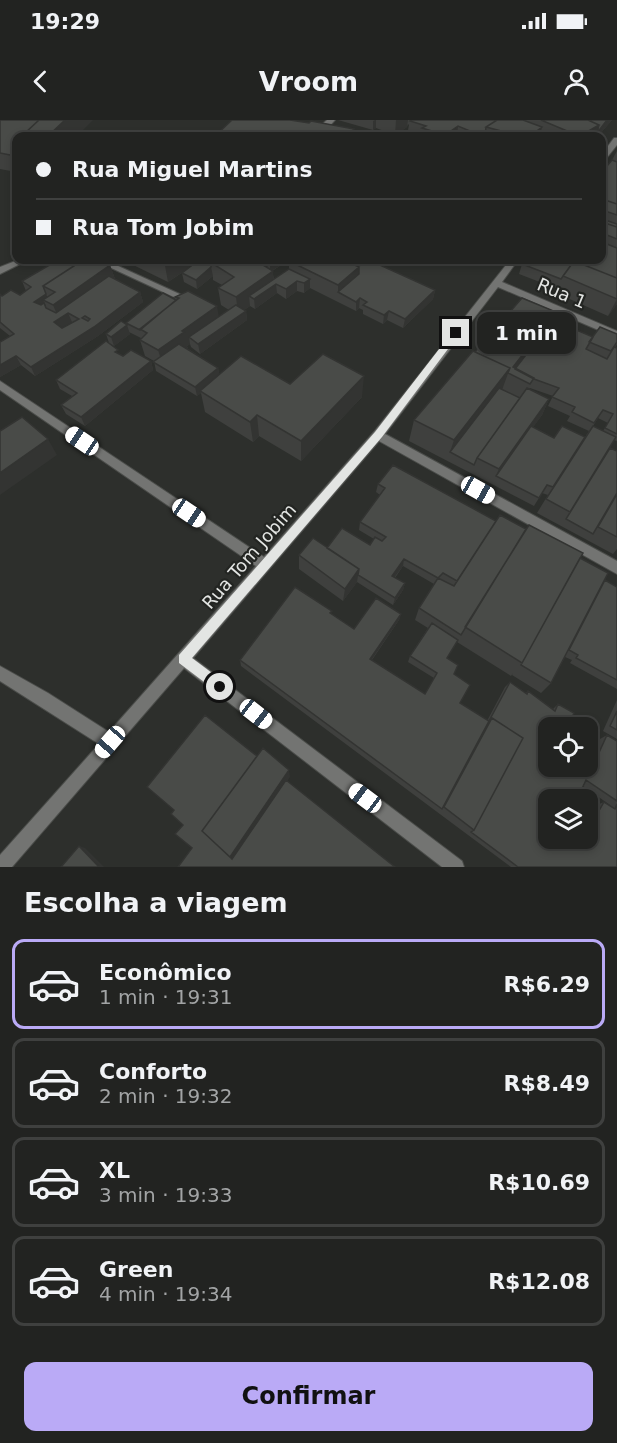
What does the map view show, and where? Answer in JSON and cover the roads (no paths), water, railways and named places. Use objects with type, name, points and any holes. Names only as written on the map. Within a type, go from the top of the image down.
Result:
[{"type":"street","points":[[322,129],[331,120]]},
{"type":"street","points":[[312,127],[332,131]]},
{"type":"street","points":[[606,153],[617,140]]},
{"type":"street","points":[[0,271],[15,264]]},
{"type":"street","points":[[107,264],[204,308]]},
{"type":"street","name":"Rua Tom Jobim","points":[[1,867],[378,435],[511,264]]},
{"type":"street","name":"Rua 1","points":[[495,282],[617,335]]},
{"type":"street","points":[[0,386],[265,565]]},
{"type":"street","points":[[378,435],[617,568]]},
{"type":"street","points":[[183,659],[456,867]]},
{"type":"street","points":[[0,673],[110,742]]}]
